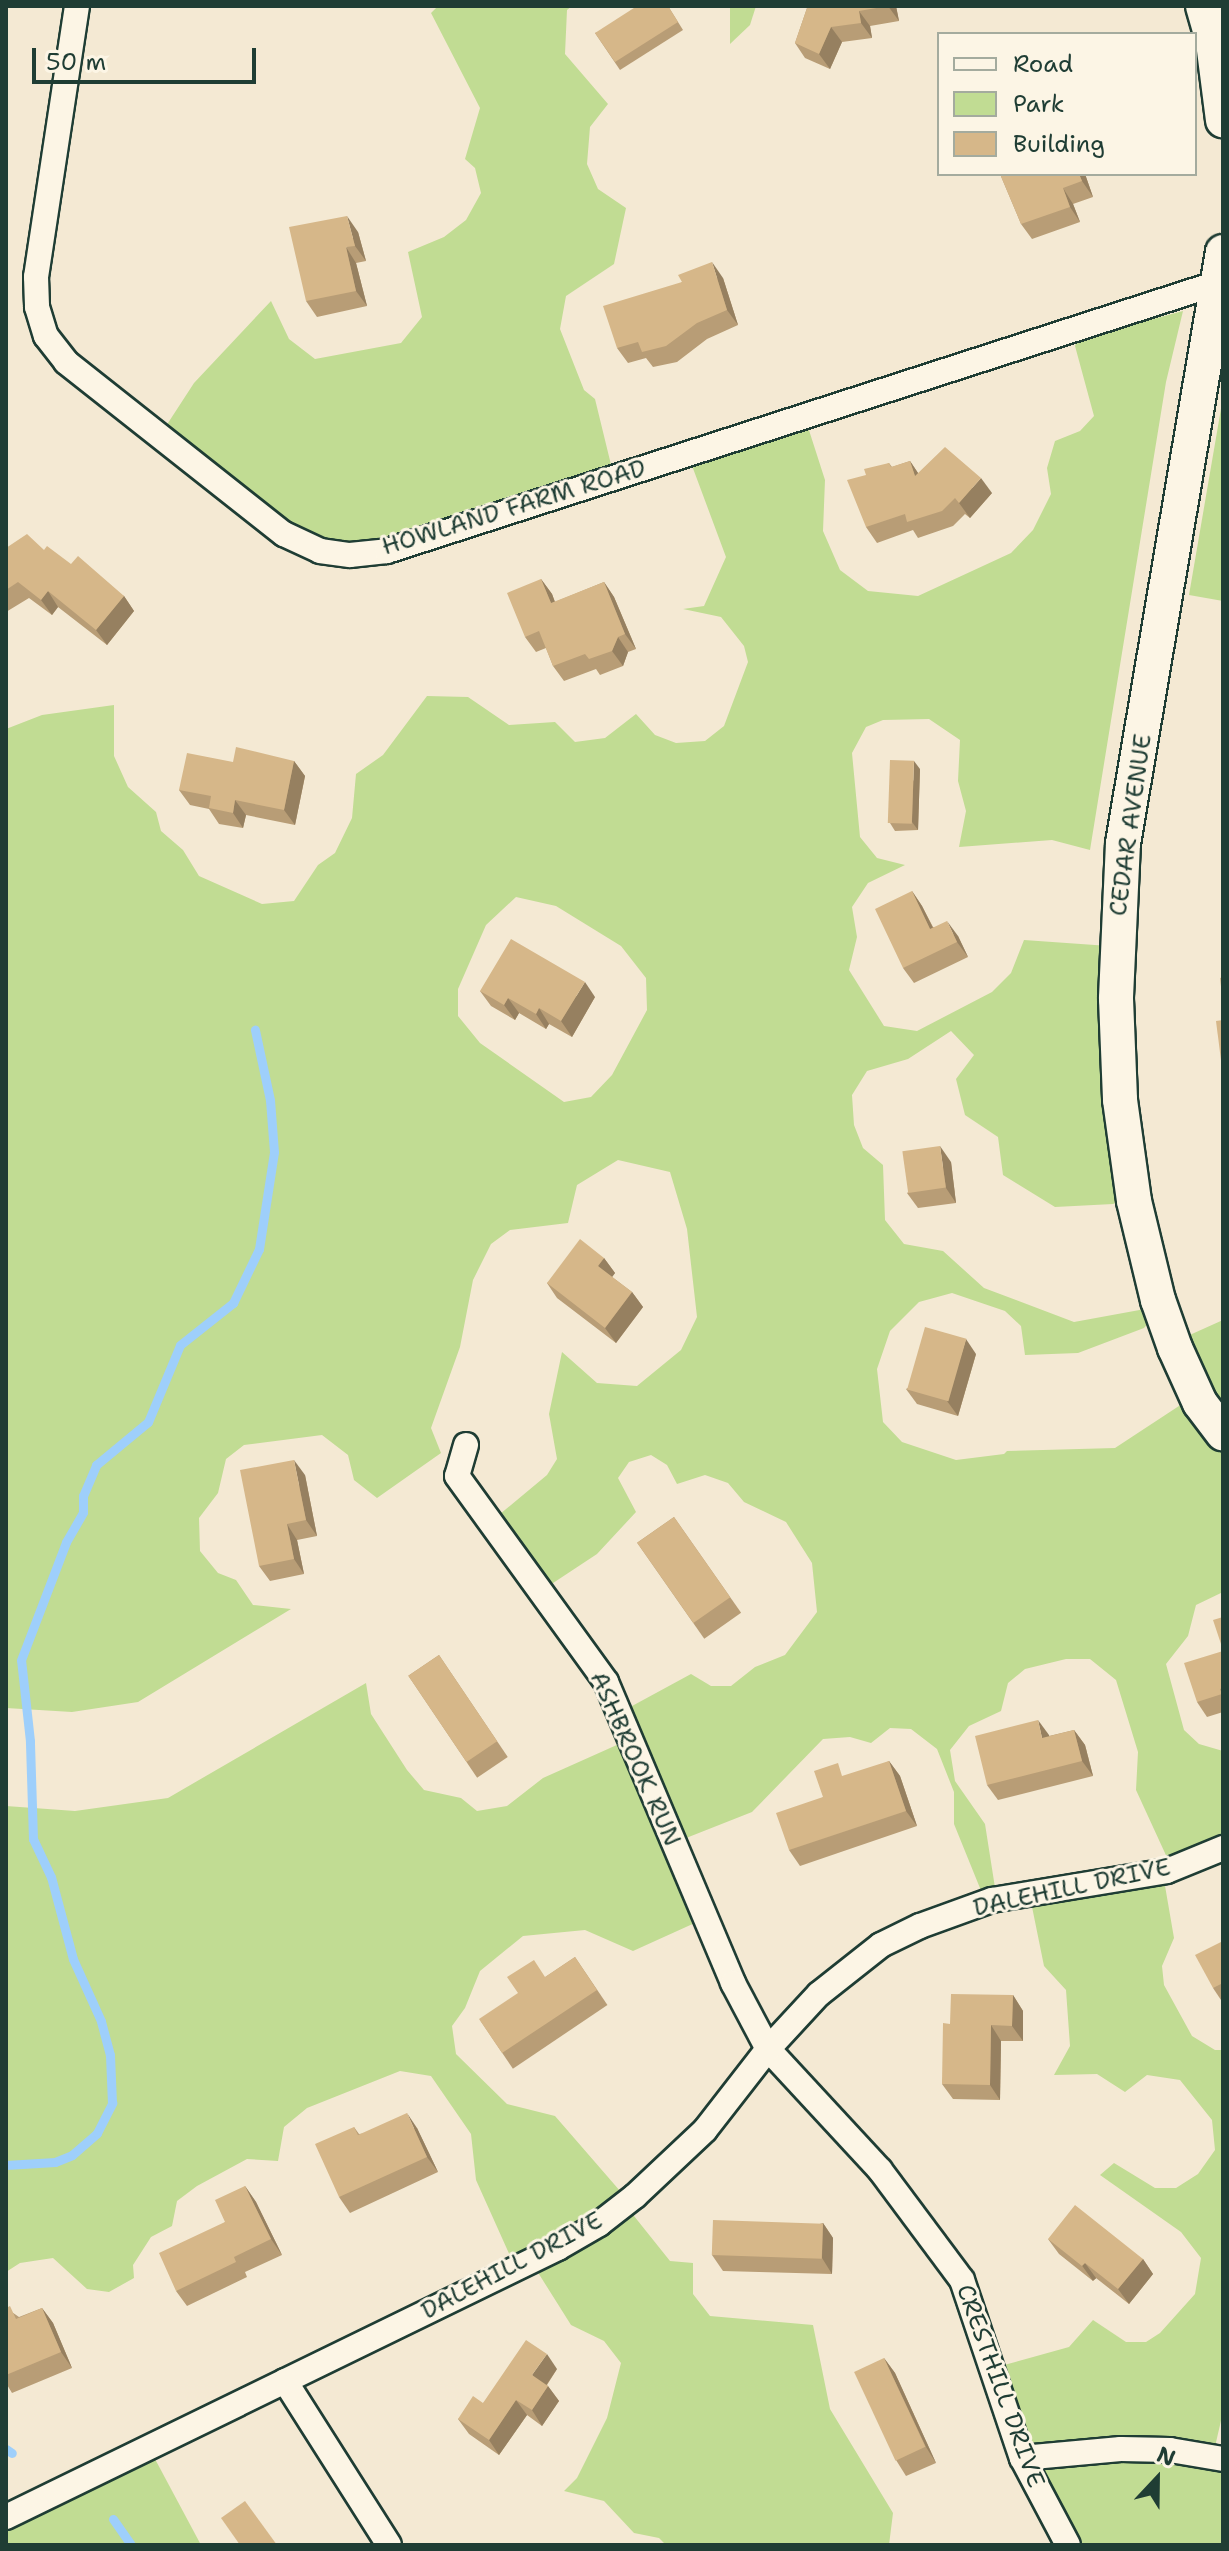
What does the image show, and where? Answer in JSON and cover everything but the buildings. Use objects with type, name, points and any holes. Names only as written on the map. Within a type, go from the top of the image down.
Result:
[{"type":"street","name":"HOWLAND FARM ROAD","points":[[77,6],[36,277],[37,307],[46,336],[66,362],[272,525],[320,551],[350,555],[387,551],[1222,267]]},
{"type":"street","points":[[1203,6],[1213,42],[1223,120]]},
{"type":"street","name":"CEDAR AVENUE","points":[[1222,267],[1123,843],[1116,999],[1120,1100],[1134,1201],[1158,1300],[1200,1403],[1223,1433]]},
{"type":"street","name":"ASHBROOK RUN","points":[[466,1445],[457,1476],[606,1682],[733,1983],[768,2049]]},
{"type":"street","name":"DALEHILL DRIVE","points":[[6,2517],[599,2224],[635,2196],[705,2130],[768,2049],[847,1969],[920,1926],[992,1900],[1167,1871],[1223,1848]]},
{"type":"street","name":"CRESTHILL DRIVE","points":[[768,2049],[880,2170],[962,2280],[1022,2458],[1068,2545]]},
{"type":"street","points":[[285,2381],[389,2545]]},
{"type":"street","points":[[1022,2458],[1121,2449],[1170,2450],[1223,2459]]},
{"type":"green space","points":[[438,6],[572,6],[567,10],[565,54],[608,104],[590,127],[587,164],[598,189],[626,208],[614,264],[566,296],[560,329],[584,390],[595,399],[614,477],[332,558],[155,443],[194,383],[271,301],[289,339],[315,359],[401,343],[422,317],[408,252],[444,237],[466,220],[481,193],[475,168],[465,159],[480,108],[431,13]]},
{"type":"green space","points":[[730,6],[756,6],[750,25],[730,44]]},
{"type":"green space","points":[[1183,311],[1166,382],[1090,850],[1052,840],[959,847],[966,811],[958,781],[960,740],[929,719],[883,720],[866,727],[852,753],[860,837],[877,858],[905,865],[868,883],[852,907],[857,937],[849,970],[884,1026],[917,1031],[992,992],[1011,973],[1024,940],[1109,946],[1123,1200],[1113,1204],[1055,1207],[1003,1175],[998,1137],[965,1115],[956,1079],[974,1055],[951,1031],[908,1059],[867,1071],[852,1095],[854,1125],[863,1148],[883,1165],[885,1220],[904,1244],[943,1251],[984,1288],[1074,1322],[1145,1309],[1152,1318],[1144,1328],[1078,1353],[1025,1355],[1021,1326],[1005,1311],[952,1293],[919,1302],[890,1331],[877,1369],[883,1422],[902,1442],[956,1460],[1004,1454],[1007,1451],[1115,1448],[1182,1404],[1163,1347],[1223,1320],[1223,1592],[1196,1605],[1188,1636],[1166,1664],[1184,1730],[1199,1744],[1223,1751],[1223,1846],[1170,1864],[1136,1790],[1138,1752],[1116,1680],[1090,1659],[1066,1659],[1025,1669],[1008,1683],[1001,1711],[969,1726],[950,1750],[955,1781],[985,1824],[996,1894],[984,1898],[954,1824],[954,1792],[937,1749],[911,1729],[890,1728],[871,1743],[850,1737],[823,1739],[752,1812],[676,1842],[697,1922],[633,1951],[585,1930],[523,1936],[480,1971],[465,2008],[452,2026],[456,2054],[507,2104],[555,2116],[627,2199],[630,2211],[670,2261],[693,2263],[693,2294],[710,2316],[813,2325],[830,2409],[893,2513],[889,2545],[666,2545],[659,2538],[634,2533],[604,2501],[564,2491],[577,2478],[607,2418],[621,2363],[604,2341],[571,2325],[532,2263],[515,2267],[476,2180],[471,2134],[431,2076],[400,2071],[307,2108],[284,2127],[278,2161],[247,2159],[197,2186],[177,2201],[172,2226],[151,2237],[133,2265],[134,2278],[109,2292],[87,2289],[53,2258],[20,2263],[6,2272],[6,1806],[75,1811],[168,1798],[366,1683],[371,1714],[407,1770],[424,1790],[461,1798],[477,1811],[507,1806],[543,1778],[628,1740],[621,1712],[691,1674],[711,1686],[731,1686],[755,1667],[785,1655],[817,1612],[812,1563],[786,1522],[744,1502],[728,1483],[705,1475],[677,1484],[667,1465],[651,1455],[629,1462],[618,1478],[636,1512],[597,1554],[547,1587],[494,1519],[547,1475],[557,1459],[549,1414],[562,1352],[597,1383],[637,1386],[681,1350],[697,1317],[687,1229],[670,1172],[618,1160],[577,1185],[568,1223],[510,1230],[491,1244],[473,1280],[460,1347],[431,1428],[441,1453],[377,1498],[354,1480],[348,1455],[322,1435],[244,1445],[226,1459],[218,1493],[199,1518],[200,1551],[218,1573],[236,1580],[253,1605],[291,1609],[138,1702],[72,1712],[6,1708],[6,729],[42,715],[114,705],[114,756],[128,787],[156,812],[161,831],[183,850],[199,876],[262,904],[294,901],[318,865],[335,853],[352,818],[356,774],[383,755],[427,696],[468,697],[509,725],[555,722],[575,742],[605,738],[636,714],[655,735],[676,743],[705,741],[724,726],[748,662],[744,646],[721,617],[683,609],[704,606],[726,557],[691,463],[807,424],[825,480],[823,531],[840,570],[868,591],[918,596],[1011,553],[1033,530],[1051,494],[1047,468],[1055,441],[1080,431],[1094,416],[1075,346],[1078,339]],"holes":[[[516,897],[556,906],[621,946],[646,978],[647,1010],[612,1075],[591,1097],[564,1102],[480,1043],[458,1016],[458,989],[486,925]]]},
{"type":"green space","points":[[1223,397],[1223,601],[1189,595]]},
{"type":"green space","points":[[1164,1880],[1174,1938],[1162,1966],[1164,1985],[1192,2036],[1215,2050],[1223,2050],[1223,2412],[1214,2451],[1223,2455],[1223,2545],[1071,2545],[997,2367],[1069,2347],[1093,2320],[1126,2342],[1146,2342],[1160,2333],[1195,2294],[1201,2258],[1181,2232],[1100,2175],[1114,2163],[1155,2188],[1176,2188],[1198,2174],[1215,2150],[1212,2120],[1180,2080],[1147,2075],[1125,2092],[1097,2074],[1054,2075],[1070,2046],[1066,1990],[1044,1966],[1029,1892]]},
{"type":"green space","points":[[148,2452],[155,2459],[201,2545],[6,2545],[6,2523]]},
{"type":"waterway","points":[[6,2165],[55,2162],[72,2155],[97,2133],[112,2103],[110,2055],[101,2021],[73,1959],[51,1877],[33,1839],[30,1741],[21,1660],[66,1542],[83,1512],[83,1496],[96,1465],[148,1422],[180,1345],[233,1303],[259,1249],[274,1152],[270,1100],[255,1030]]},
{"type":"waterway","points":[[6,2449],[12,2453]]},
{"type":"waterway","points":[[113,2519],[131,2545]]}]
